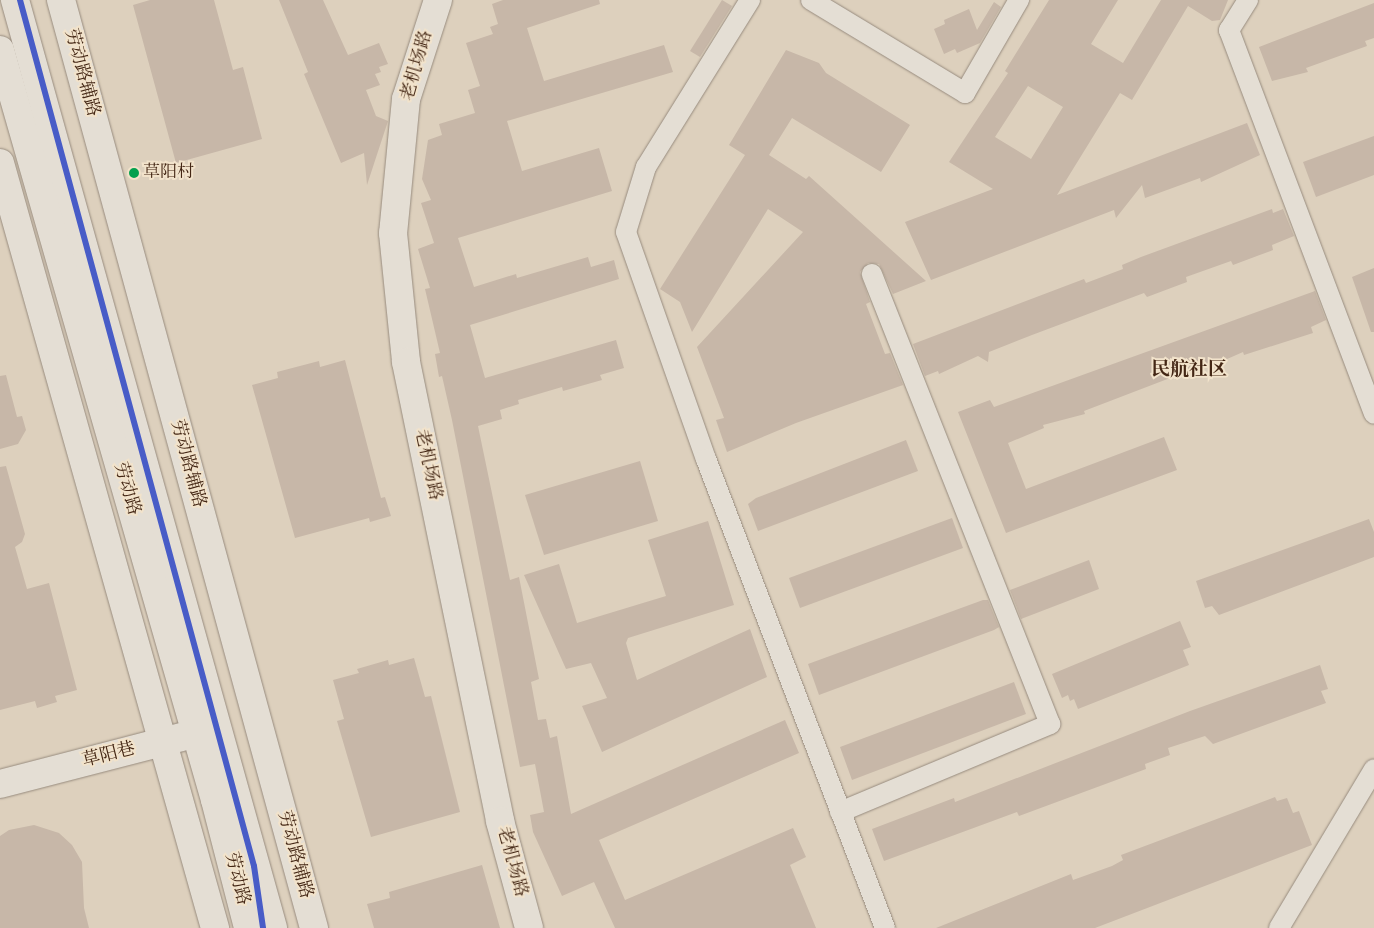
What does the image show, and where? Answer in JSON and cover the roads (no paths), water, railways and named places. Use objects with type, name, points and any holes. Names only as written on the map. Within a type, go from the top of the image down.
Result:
[{"type":"street","name":"劳动路","points":[[14,0],[207,730],[248,928]]},
{"type":"street","name":"劳动路辅路","points":[[61,0],[314,928]]},
{"type":"street","name":"老机场路","points":[[438,0],[406,99],[393,233],[405,352],[500,820],[529,928]]},
{"type":"street","points":[[750,0],[646,167],[626,232],[706,459],[885,928]]},
{"type":"street","points":[[811,0],[965,93],[1019,0]]},
{"type":"street","points":[[1248,0],[1228,30],[1374,413]]},
{"type":"street","name":"劳动路","points":[[0,50],[207,730],[273,928]]},
{"type":"street","points":[[0,163],[165,742],[215,928]]},
{"type":"street","points":[[840,812],[1050,724],[872,274]]},
{"type":"street","name":"草阳巷","points":[[0,784],[207,730]]},
{"type":"street","points":[[1279,928],[1374,769]]},
{"type":"place","name":"草阳村","points":[[134,173]]},
{"type":"district","name":"民航社区","points":[[1189,371]]}]
